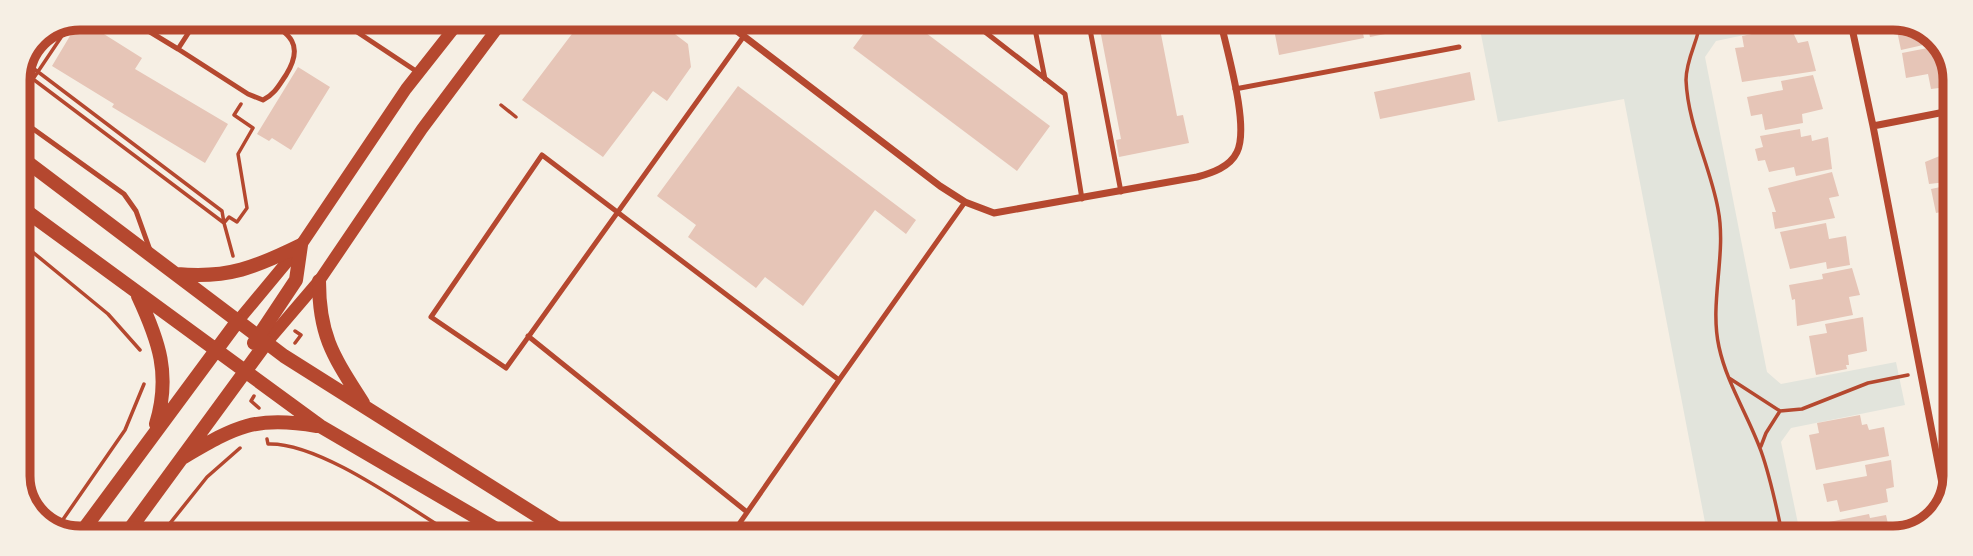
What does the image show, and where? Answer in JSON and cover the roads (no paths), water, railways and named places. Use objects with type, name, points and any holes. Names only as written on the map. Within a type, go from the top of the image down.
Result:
[{"type":"main road","points":[[30,164],[261,340],[554,526]]},
{"type":"main road","points":[[30,214],[320,426],[491,526]]},
{"type":"main road","points":[[177,274],[207,277],[237,272],[257,267],[301,245]]},
{"type":"main road","points":[[132,526],[244,371],[296,280],[301,245]]},
{"type":"main road","points":[[319,281],[319,313],[328,347],[366,407]]},
{"type":"main road","points":[[137,293],[153,329],[163,379],[164,397],[153,435]]},
{"type":"main road","points":[[86,526],[236,322]]},
{"type":"main road","points":[[177,461],[230,430],[246,425],[280,420],[320,426]]},
{"type":"street","points":[[236,322],[301,245],[419,73],[453,30]]},
{"type":"street","points":[[261,340],[319,281],[422,129],[496,30]]},
{"type":"street","points":[[736,30],[965,202],[994,213],[1121,192],[1219,171],[1237,152],[1241,131],[1222,30]]},
{"type":"street","points":[[1852,30],[1942,485]]},
{"type":"street","points":[[1873,126],[1943,112]]},
{"type":"lane","points":[[147,30],[248,94],[263,100],[272,96],[296,58],[295,47],[282,30]]},
{"type":"lane","points":[[178,49],[190,30]]},
{"type":"lane","points":[[354,30],[419,73]]},
{"type":"lane","points":[[981,30],[1065,94],[1082,199]]},
{"type":"lane","points":[[1035,30],[1045,79]]},
{"type":"lane","points":[[1090,30],[1121,192]]},
{"type":"lane","points":[[744,36],[617,210],[506,368],[431,317],[542,155],[617,210],[839,380]]},
{"type":"lane","points":[[1234,89],[1459,47]]},
{"type":"lane","points":[[30,127],[124,194],[136,211],[153,256]]},
{"type":"lane","points":[[737,526],[965,202]]},
{"type":"lane","points":[[528,336],[747,512]]}]
